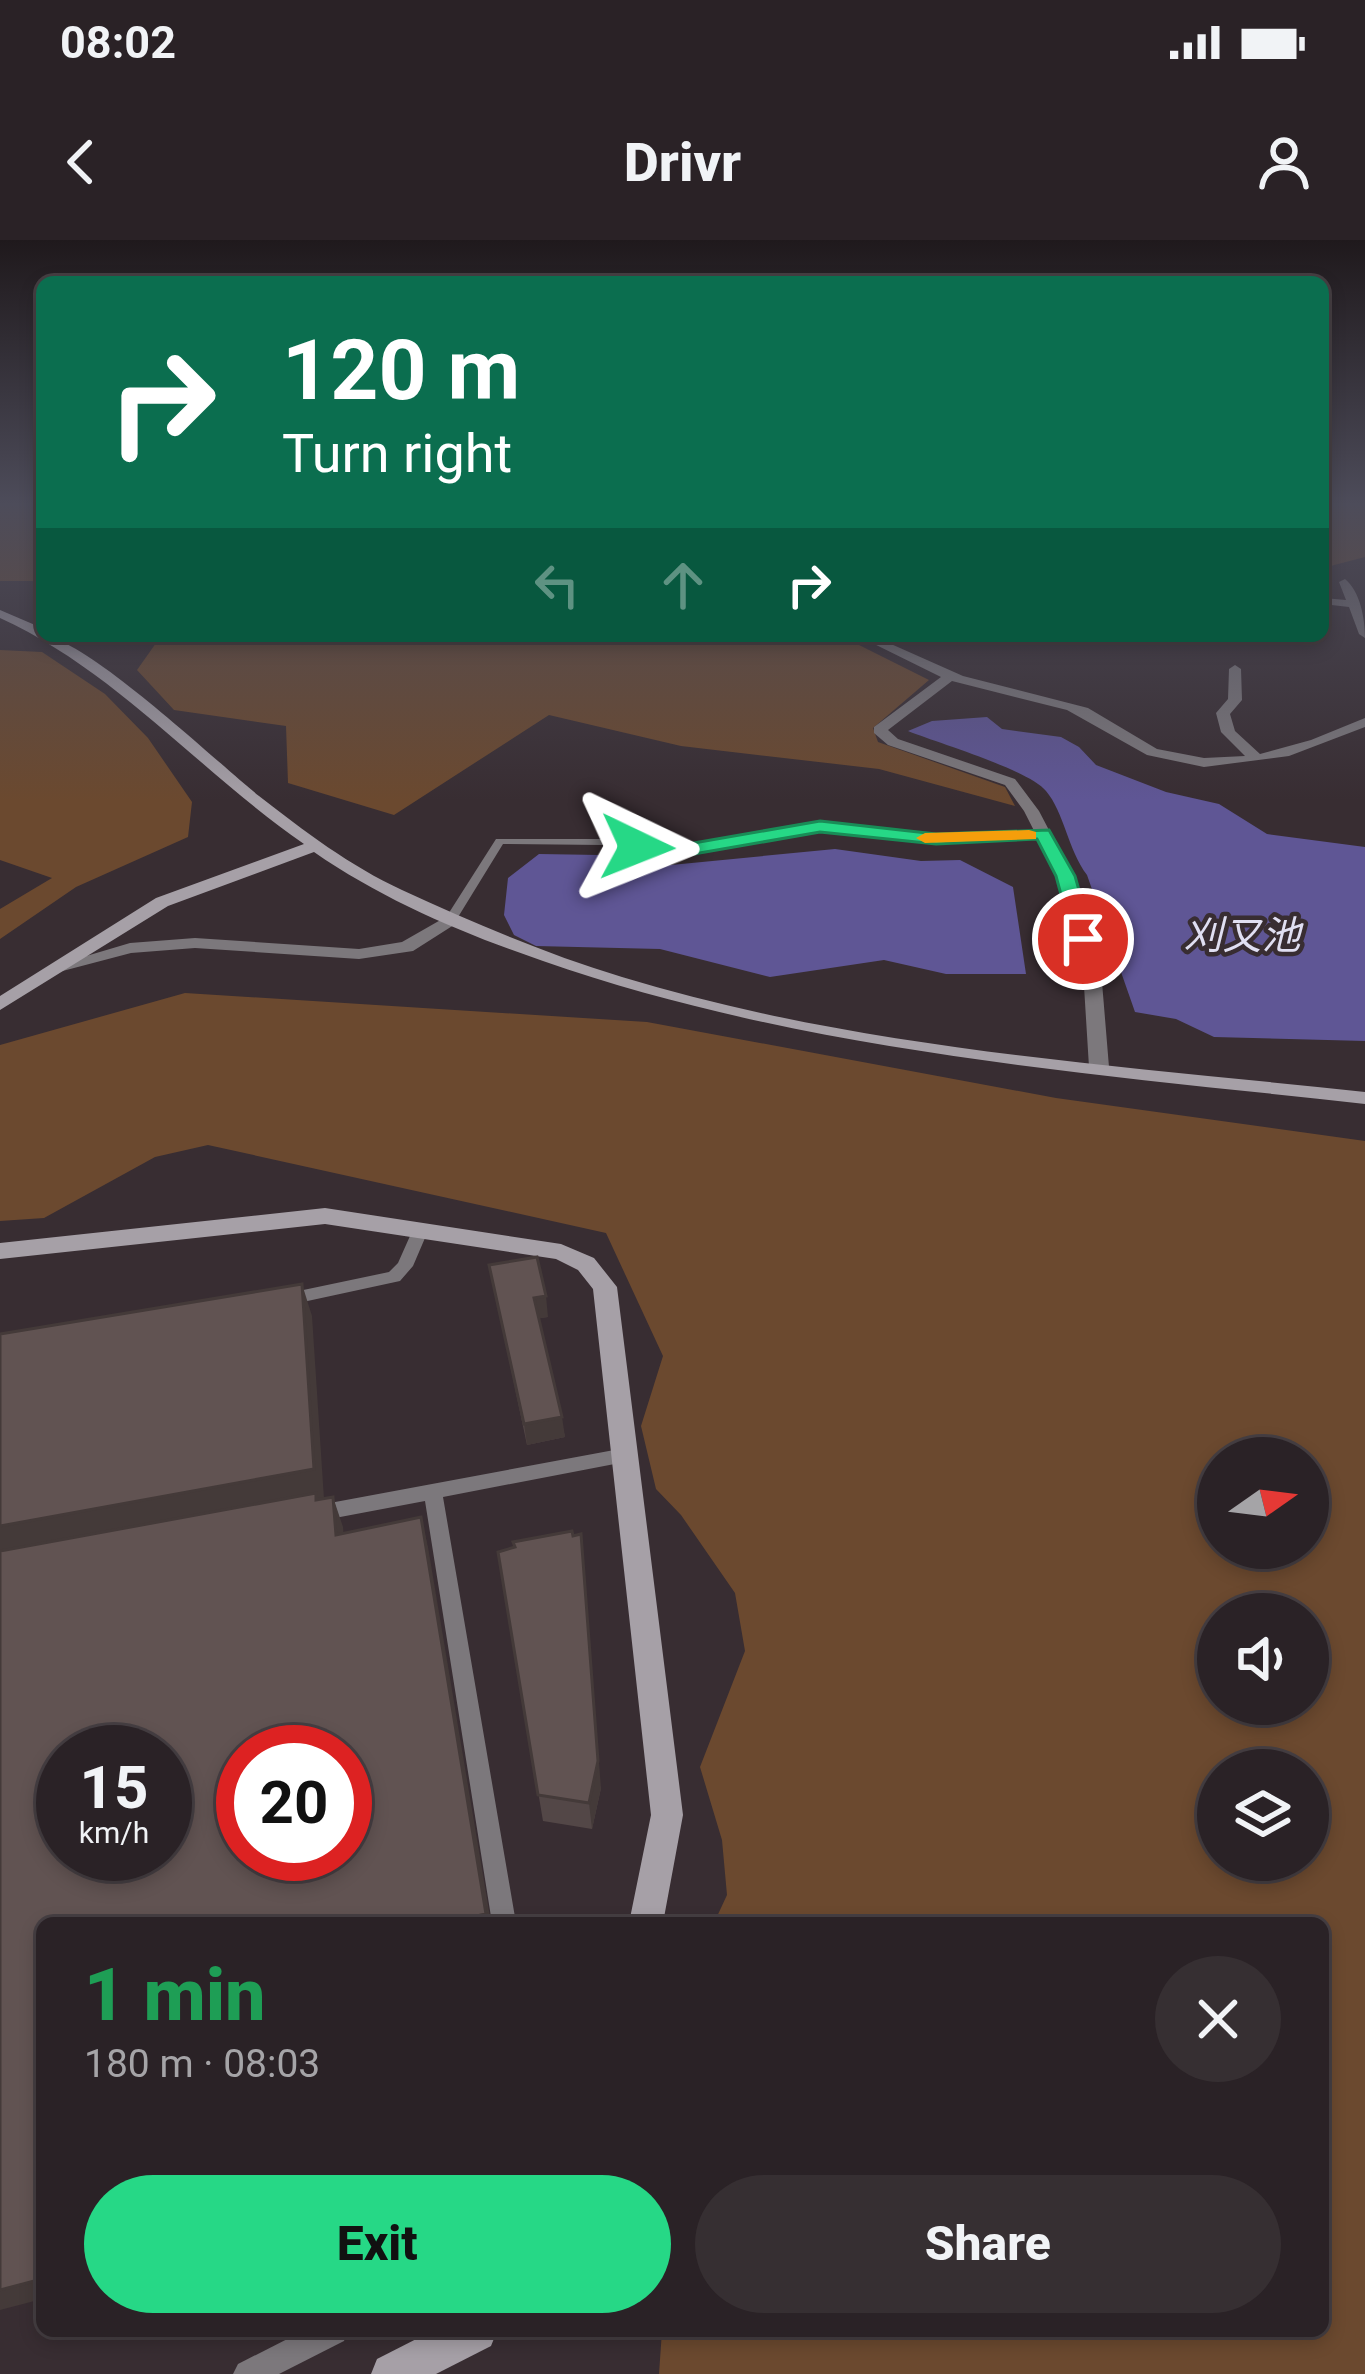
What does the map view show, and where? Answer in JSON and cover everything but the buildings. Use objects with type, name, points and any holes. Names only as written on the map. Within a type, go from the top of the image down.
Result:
[{"type":"street","points":[[1329,602],[1353,604],[1365,634]]},
{"type":"street","points":[[0,614],[36,630]]},
{"type":"street","points":[[56,642],[317,845],[379,885],[451,920],[602,974],[693,1000],[905,1042],[1365,1098]]},
{"type":"street","points":[[877,642],[950,676],[1080,710],[1158,755],[1193,761],[1254,757],[1327,742],[1365,722]]},
{"type":"street","points":[[1235,669],[1235,700],[1223,713],[1228,732],[1254,757]]},
{"type":"street","points":[[950,676],[879,730],[893,742],[1010,782],[1065,876],[1093,970],[1099,1067]]},
{"type":"street","points":[[0,1004],[161,902],[317,845]]},
{"type":"street","points":[[55,968],[130,948],[195,943],[359,955],[407,947],[451,920]]},
{"type":"street","points":[[0,1251],[325,1216],[561,1252],[586,1264],[605,1287],[667,1815],[647,1917]]},
{"type":"street","points":[[392,2374],[464,2337]]},
{"type":"lane","points":[[451,920],[500,841],[603,842],[671,852],[820,827],[936,839],[1043,834]]},
{"type":"lane","points":[[273,1302],[394,1277],[405,1266],[420,1232]]},
{"type":"lane","points":[[297,1517],[625,1455]]},
{"type":"lane","points":[[434,1492],[503,1917]]},
{"type":"lane","points":[[248,2374],[322,2337]]},
{"type":"shaded area","points":[[157,642],[853,642],[929,680],[873,728],[878,742],[1005,787],[1015,806],[879,769],[681,746],[549,715],[394,815],[288,783],[286,726],[174,710],[137,670]]},
{"type":"shaded area","points":[[0,650],[42,652],[105,694],[148,738],[192,802],[188,837],[76,887],[0,939],[0,909],[52,878],[0,860]]},
{"type":"shaded area","points":[[185,993],[647,1022],[1056,1098],[1365,1141],[1365,2374],[659,2374],[662,2337],[1329,2337],[1329,1917],[717,1917],[727,1895],[722,1840],[700,1767],[745,1651],[735,1593],[681,1515],[656,1489],[641,1426],[663,1356],[606,1233],[208,1145],[155,1157],[44,1218],[0,1221],[0,1045]]},
{"type":"water","name":"刈又池","points":[[987,717],[1002,729],[1061,737],[1096,765],[1166,792],[1219,804],[1267,834],[1365,847],[1365,1041],[1214,1037],[1176,1019],[1135,1012],[1087,875],[1046,791],[1003,766],[908,731],[932,721]]},
{"type":"water","points":[[835,849],[921,861],[960,860],[1013,887],[1026,974],[946,974],[884,960],[770,977],[660,949],[536,946],[514,935],[504,915],[508,878],[539,854],[600,855],[671,865]]},
{"type":"slow traffic","points":[[925,838],[1029,836]]},
{"type":"route","points":[[637,847],[671,852],[712,848],[820,827],[936,839],[1043,834],[1065,876],[1083,939]]}]
